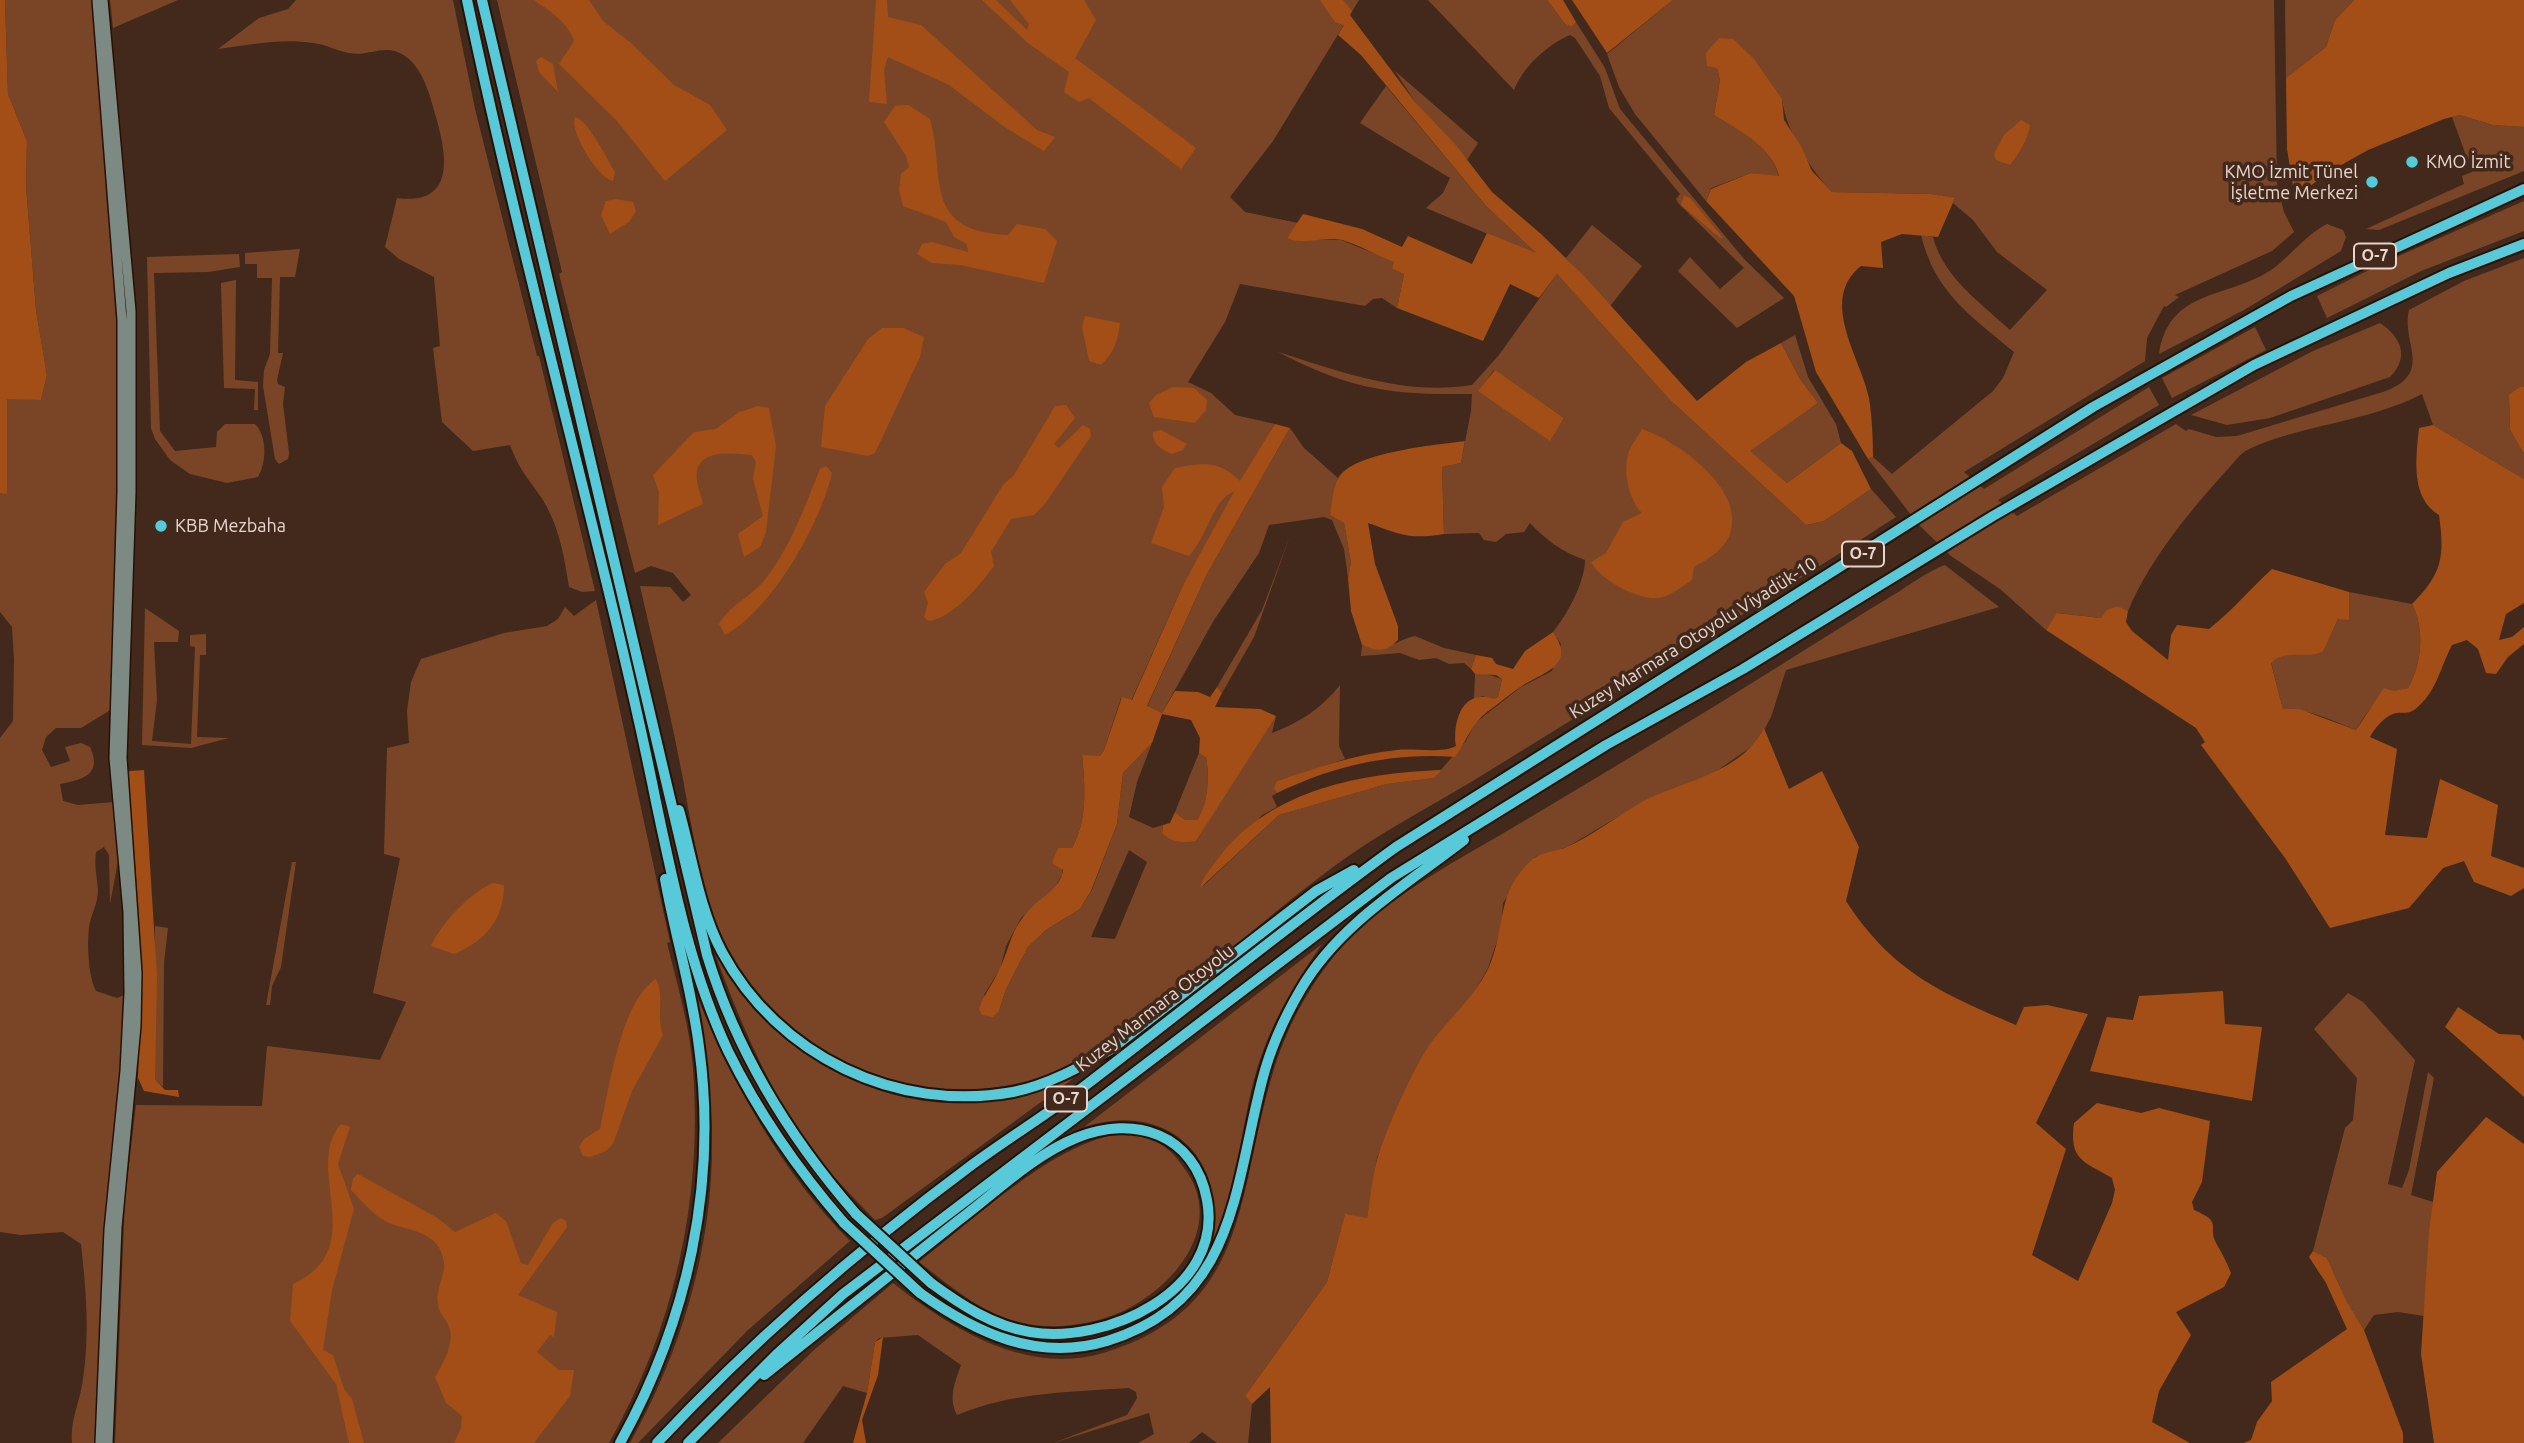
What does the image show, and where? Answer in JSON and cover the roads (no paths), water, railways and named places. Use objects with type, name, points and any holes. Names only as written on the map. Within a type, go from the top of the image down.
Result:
[{"type":"highway","points":[[467,0],[495,129],[636,707],[675,890],[696,969],[732,1058],[767,1120],[807,1180],[844,1223],[920,1293],[982,1331],[1013,1343],[1043,1348],[1079,1348],[1118,1338],[1146,1325],[1173,1306],[1200,1280],[1225,1237],[1237,1199],[1268,1062],[1282,1026],[1311,972],[1348,929],[1364,915],[1513,802]]},
{"type":"highway","points":[[482,0],[509,125],[649,699],[707,917],[721,951],[741,983],[764,1011],[810,1050],[864,1079],[904,1091],[975,1097],[1015,1091],[1074,1070],[1110,1050],[1316,891],[1396,847]]},
{"type":"highway","name":"Kuzey Marmara Otoyolu Viyadük-10","points":[[1497,781],[2092,407],[2229,328],[2427,232],[2524,189]]},
{"type":"highway","name":"O-7","points":[[688,1443],[844,1294],[1391,878],[1606,745],[1743,669],[1993,516],[2254,366],[2449,274],[2524,244]]},
{"type":"highway","points":[[649,699],[697,921],[727,1014],[777,1110],[806,1154],[856,1214],[931,1283],[982,1316],[1030,1332],[1081,1334],[1124,1322],[1168,1293],[1195,1263],[1208,1230],[1209,1209],[1199,1174],[1181,1149],[1168,1139],[1140,1128],[1122,1126],[1093,1132],[1063,1144],[1008,1181],[708,1421]]},
{"type":"highway","points":[[620,1443],[656,1373],[681,1301],[697,1224],[705,1133],[704,1087],[697,1034],[669,900],[636,707]]},
{"type":"highway","name":"Kuzey Marmara Otoyolu","points":[[657,1443],[722,1374],[833,1273],[974,1164],[1084,1086],[1303,915],[1396,847],[1497,781]]},
{"type":"main road","points":[[97,0],[122,320],[122,505],[114,758],[128,912],[129,993],[125,1071],[109,1230],[100,1443]]},
{"type":"main road","points":[[103,0],[131,311],[131,492],[121,758],[137,973],[135,1039],[116,1241],[108,1443]]},
{"type":"place","name":"KMO İzmit","points":[[2412,162]]},
{"type":"place","name":"KMO İzmit Tünel İşletme Merkezi","points":[[2372,182]]},
{"type":"place","name":"KBB Mezbaha","points":[[161,526]]}]
